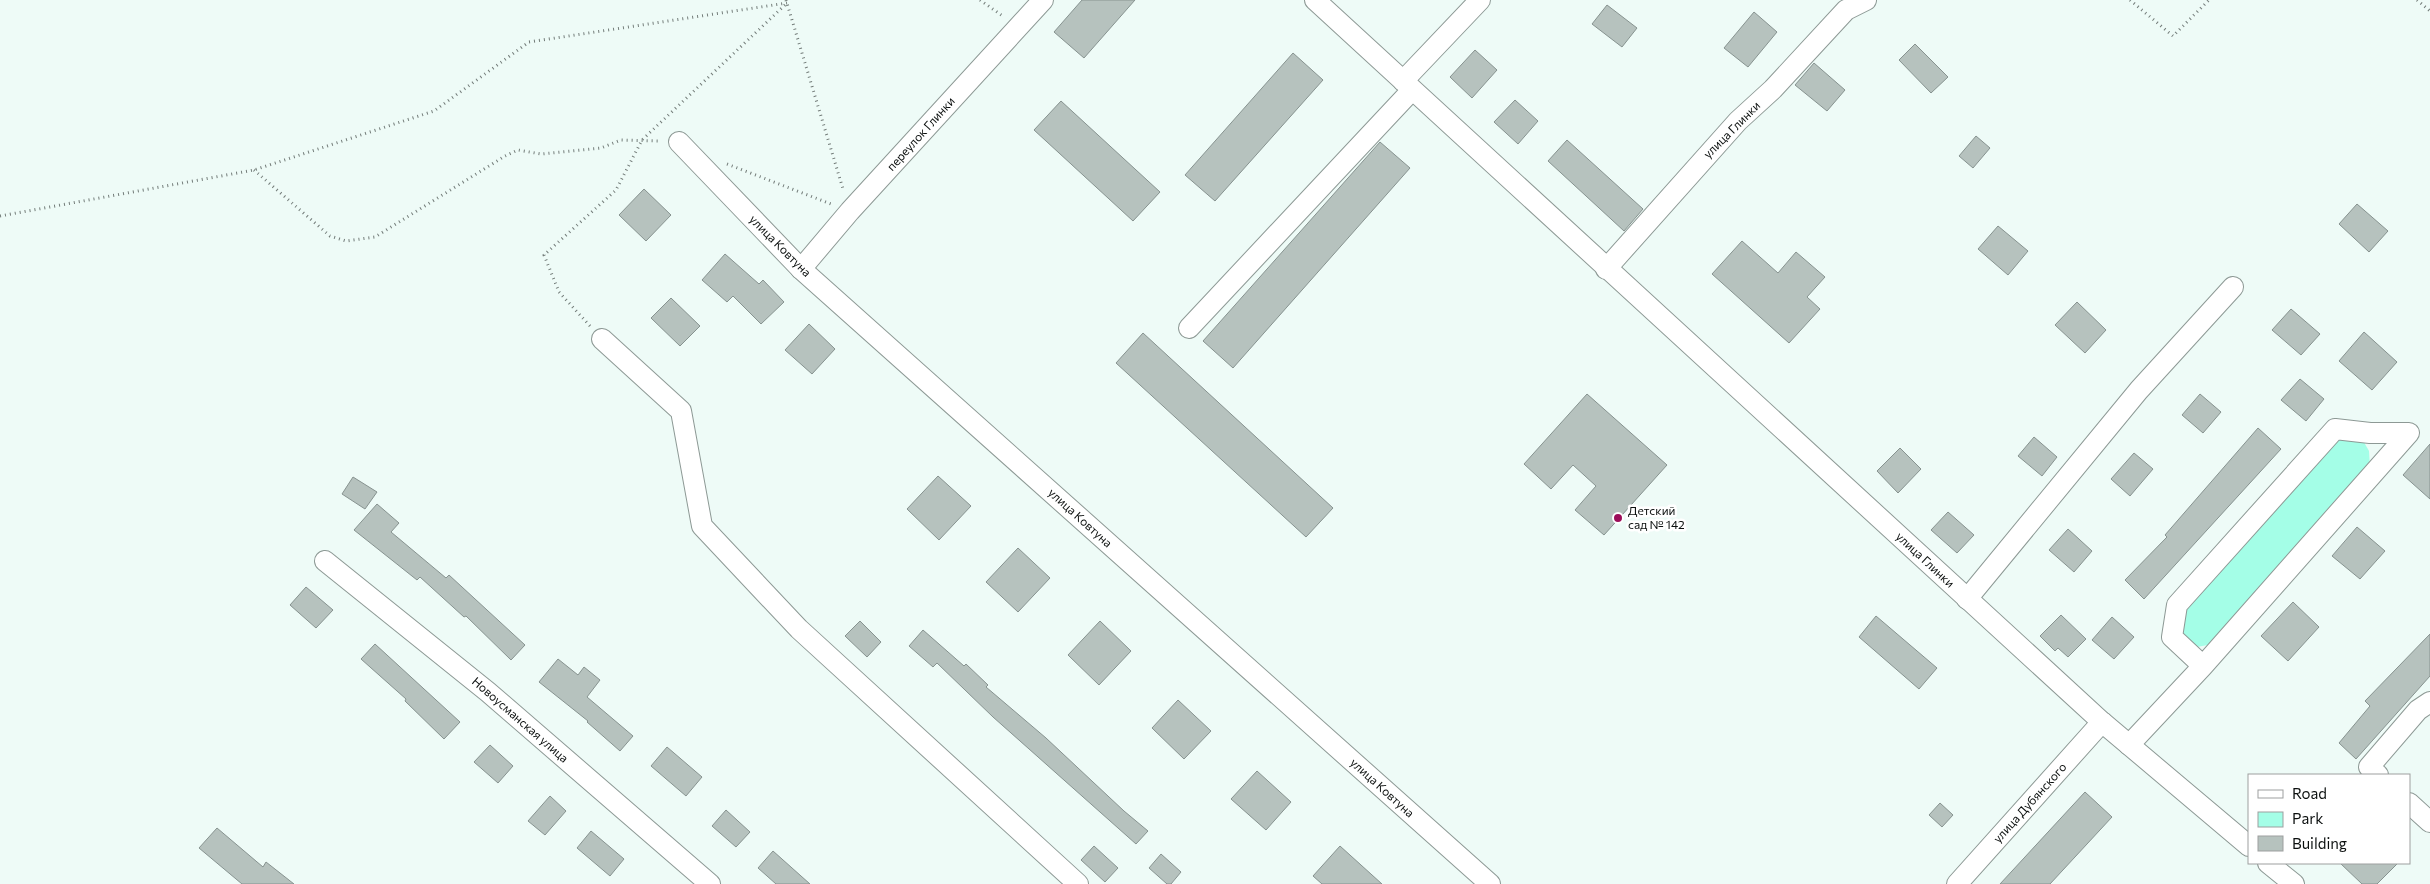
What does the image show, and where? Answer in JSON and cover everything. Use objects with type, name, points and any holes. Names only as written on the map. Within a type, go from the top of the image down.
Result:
[{"type":"street","name":"переулок Глинки","points":[[801,269],[850,211],[1043,0]]},
{"type":"street","name":"улица Глинки","points":[[1315,0],[2102,722],[2248,845]]},
{"type":"street","points":[[1189,328],[1408,86],[1480,0]]},
{"type":"street","name":"улица Глинки","points":[[1606,269],[1738,121],[1773,89],[1846,10],[1866,0]]},
{"type":"street","name":"улица Ковтуна","points":[[679,142],[801,269],[1490,884]]},
{"type":"street","points":[[1967,599],[2139,390],[2233,287]]},
{"type":"street","points":[[602,339],[680,411],[702,526],[799,629],[1078,884]]},
{"type":"street","points":[[2129,745],[2202,666],[2409,433],[2370,433],[2335,429],[2177,606],[2172,637],[2202,666]]},
{"type":"street","name":"Новоусманская улица","points":[[325,561],[488,692],[710,884]]},
{"type":"street","points":[[2377,774],[2369,767],[2418,710],[2430,702]]},
{"type":"street","name":"улица Дубянского","points":[[1958,884],[2102,722]]},
{"type":"street","points":[[2410,804],[2430,822]]},
{"type":"street","points":[[2269,864],[2294,884]]},
{"type":"path","points":[[980,0],[1019,27]]},
{"type":"path","points":[[2130,0],[2173,36],[2210,0]]},
{"type":"path","points":[[2417,0],[2430,11]]},
{"type":"path","points":[[602,339],[559,292],[544,255],[616,190],[642,140],[787,1]]},
{"type":"path","points":[[0,216],[254,170],[434,111],[529,42],[787,1]]},
{"type":"path","points":[[787,1],[850,211]]},
{"type":"path","points":[[254,170],[330,236],[346,241],[363,240],[375,237],[505,156],[518,150],[541,154],[601,148],[621,140],[679,142]]},
{"type":"path","points":[[726,163],[850,211]]},
{"type":"green space","points":[[2361,437],[2369,451],[2370,468],[2213,644],[2197,647],[2178,630],[2181,613],[2332,440]]},
{"type":"building","points":[[1082,0],[1135,0],[1084,58],[1054,32]]},
{"type":"building","points":[[1607,5],[1637,28],[1622,47],[1592,24]]},
{"type":"building","points":[[1754,12],[1777,32],[1748,67],[1724,48]]},
{"type":"building","points":[[1915,44],[1948,77],[1931,93],[1899,60]]},
{"type":"building","points":[[1475,50],[1497,70],[1472,98],[1450,77]]},
{"type":"building","points":[[1293,53],[1323,80],[1215,201],[1185,175]]},
{"type":"building","points":[[1814,63],[1845,90],[1827,111],[1795,85]]},
{"type":"building","points":[[1515,100],[1538,121],[1518,144],[1494,122]]},
{"type":"building","points":[[1061,101],[1160,192],[1133,221],[1034,130]]},
{"type":"building","points":[[1976,136],[1990,148],[1973,168],[1959,156]]},
{"type":"building","points":[[1567,140],[1643,209],[1624,231],[1548,161]]},
{"type":"building","points":[[1380,142],[1410,168],[1233,368],[1203,341]]},
{"type":"building","points":[[644,189],[671,215],[646,241],[619,215]]},
{"type":"building","points":[[2357,204],[2388,231],[2369,252],[2339,224]]},
{"type":"building","points":[[1998,226],[2028,251],[2008,275],[1978,249]]},
{"type":"building","points":[[1742,241],[1778,273],[1796,252],[1825,277],[1807,297],[1820,309],[1789,343],[1712,274]]},
{"type":"building","points":[[725,254],[759,284],[763,280],[784,302],[761,324],[733,296],[727,302],[702,280]]},
{"type":"building","points":[[671,298],[700,326],[680,346],[651,318]]},
{"type":"building","points":[[2077,302],[2106,330],[2085,353],[2055,325]]},
{"type":"building","points":[[2291,309],[2320,334],[2301,355],[2272,330]]},
{"type":"building","points":[[809,324],[835,349],[812,374],[785,350]]},
{"type":"building","points":[[2364,332],[2397,362],[2372,390],[2339,361]]},
{"type":"building","points":[[1143,333],[1333,508],[1306,537],[1116,363]]},
{"type":"building","points":[[2300,379],[2324,399],[2306,421],[2281,400]]},
{"type":"building","points":[[1587,394],[1667,465],[1604,535],[1575,510],[1596,486],[1573,465],[1551,489],[1524,464]]},
{"type":"building","points":[[2200,394],[2221,412],[2203,433],[2182,415]]},
{"type":"building","points":[[2258,428],[2281,449],[2144,599],[2125,580],[2167,537],[2165,535]]},
{"type":"building","points":[[2034,437],[2057,457],[2042,476],[2018,456]]},
{"type":"building","points":[[2430,444],[2430,499],[2403,475]]},
{"type":"building","points":[[1900,448],[1921,469],[1898,493],[1877,471]]},
{"type":"building","points":[[2134,453],[2153,469],[2130,496],[2111,479]]},
{"type":"building","points":[[938,476],[971,506],[939,540],[907,509]]},
{"type":"building","points":[[353,477],[377,492],[365,509],[342,494]]},
{"type":"building","points":[[377,504],[399,523],[391,532],[446,578],[449,575],[525,645],[511,660],[466,616],[464,617],[420,577],[417,580],[354,530]]},
{"type":"building","points":[[1948,512],[1974,535],[1957,553],[1931,530]]},
{"type":"building","points":[[2357,527],[2385,551],[2360,579],[2332,556]]},
{"type":"building","points":[[2068,529],[2092,551],[2074,572],[2049,550]]},
{"type":"building","points":[[1018,548],[1050,578],[1018,612],[986,582]]},
{"type":"building","points":[[306,587],[333,610],[316,628],[290,605]]},
{"type":"building","points":[[2293,602],[2319,627],[2288,661],[2261,636]]},
{"type":"building","points":[[2061,615],[2086,639],[2068,657],[2058,648],[2055,651],[2040,636]]},
{"type":"building","points":[[1876,616],[1937,668],[1919,689],[1859,637]]},
{"type":"building","points":[[2112,617],[2134,637],[2114,659],[2092,640]]},
{"type":"building","points":[[860,621],[881,642],[867,657],[845,636]]},
{"type":"building","points":[[1100,621],[1131,651],[1099,685],[1068,655]]},
{"type":"building","points":[[923,630],[964,666],[966,664],[988,685],[986,687],[1046,738],[1148,831],[1136,844],[993,717],[937,663],[933,667],[909,646]]},
{"type":"building","points":[[2430,634],[2430,676],[2356,759],[2339,743],[2370,706],[2365,701]]},
{"type":"building","points":[[375,644],[460,722],[444,739],[405,701],[406,699],[361,659]]},
{"type":"building","points":[[558,659],[578,675],[584,667],[600,680],[587,697],[633,736],[620,751],[588,721],[539,682]]},
{"type":"building","points":[[1178,700],[1211,731],[1184,759],[1152,728]]},
{"type":"building","points":[[490,745],[513,766],[498,783],[474,762]]},
{"type":"building","points":[[667,747],[702,777],[686,796],[651,766]]},
{"type":"building","points":[[1257,771],[1291,802],[1266,830],[1231,799]]},
{"type":"building","points":[[2085,792],[2112,817],[2050,884],[2000,884]]},
{"type":"building","points":[[550,796],[566,811],[545,835],[528,821]]},
{"type":"building","points":[[1940,803],[1953,815],[1942,827],[1929,815]]},
{"type":"building","points":[[726,810],[750,832],[736,847],[712,826]]},
{"type":"building","points":[[217,828],[263,867],[266,862],[294,884],[242,884],[199,848]]},
{"type":"building","points":[[591,831],[624,859],[610,876],[577,848]]},
{"type":"building","points":[[1094,846],[1118,868],[1105,882],[1081,860]]},
{"type":"building","points":[[1340,846],[1382,884],[1322,884],[1313,876]]},
{"type":"building","points":[[773,851],[810,884],[776,884],[758,868]]},
{"type":"building","points":[[1161,854],[1181,872],[1171,884],[1167,884],[1149,868]]},
{"type":"building","points":[[2341,864],[2397,864],[2377,884],[2362,884]]},
{"type":"place","name":"Детский сад № 142","points":[[1618,518]]}]
